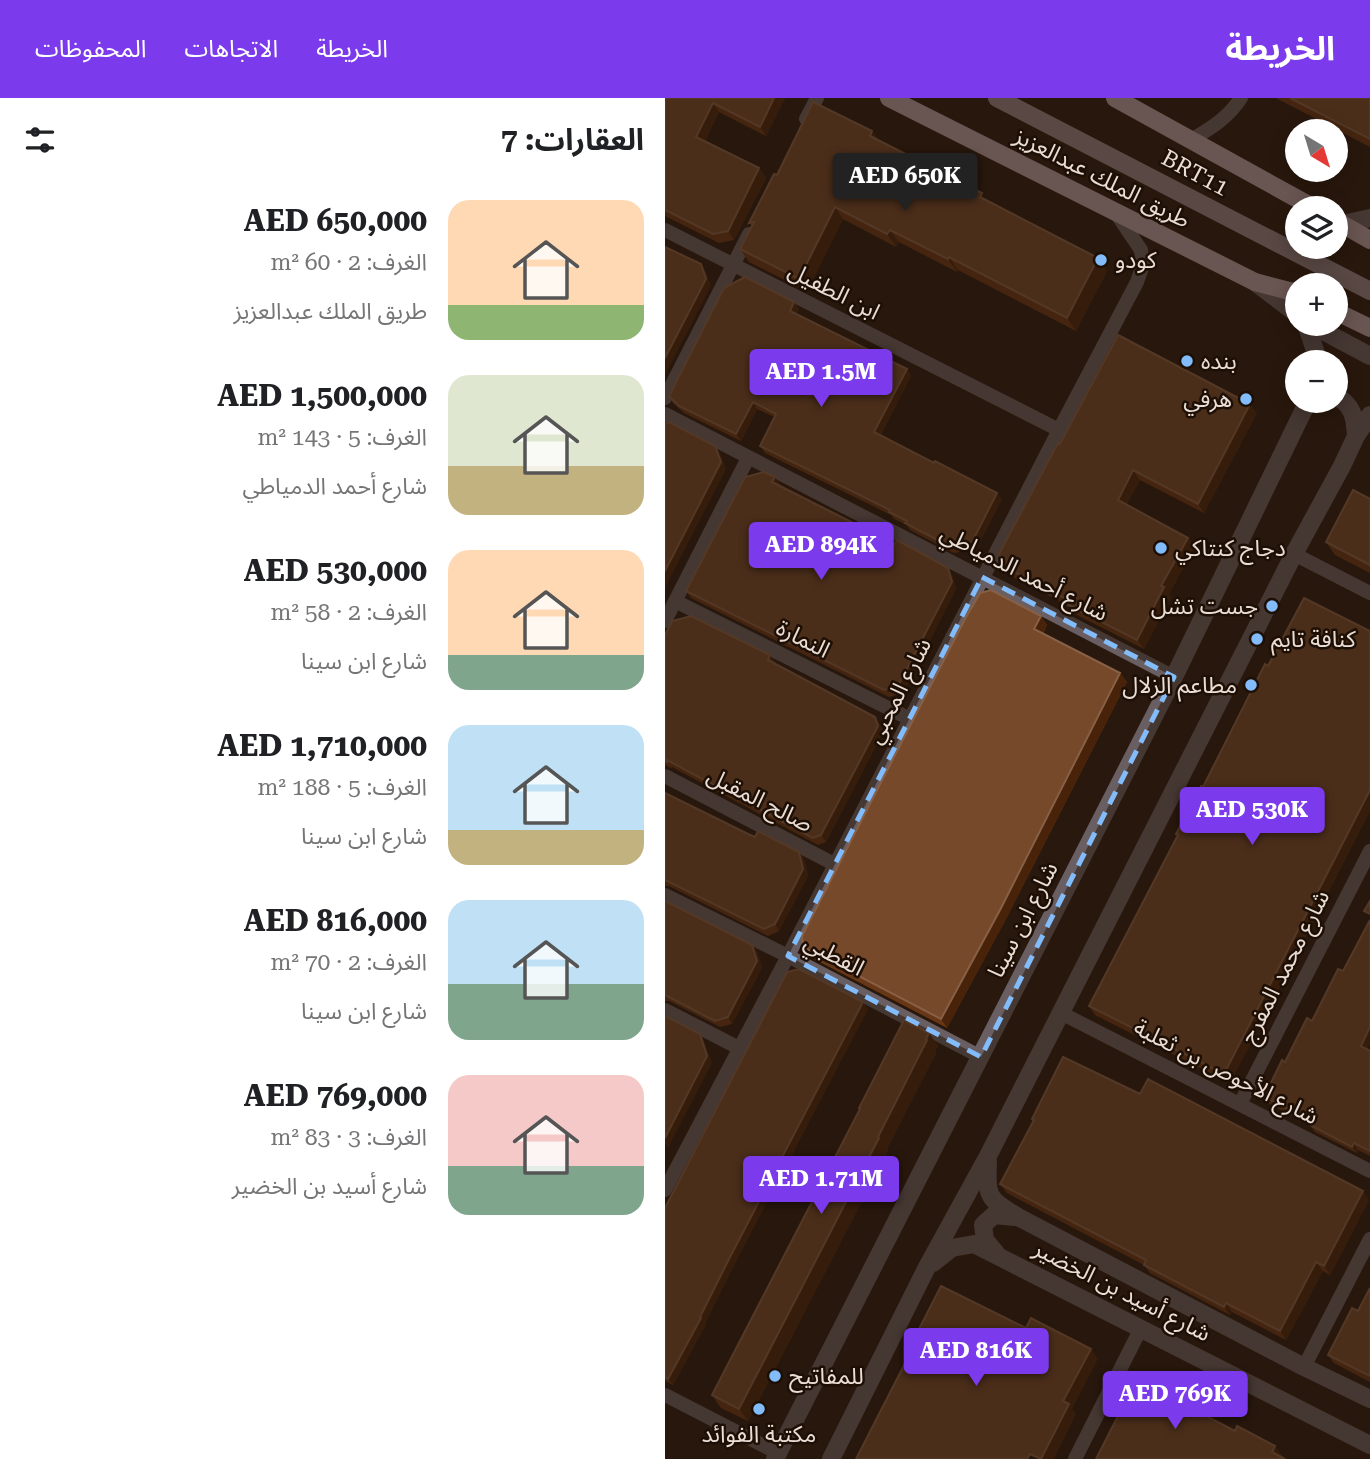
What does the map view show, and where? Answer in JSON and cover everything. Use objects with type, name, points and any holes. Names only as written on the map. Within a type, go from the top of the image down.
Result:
[{"type":"main road","name":"طريق الملك عبدالعزيز","points":[[890,98],[1255,282],[1285,290]]},
{"type":"main road","name":"BRT11","points":[[997,98],[1370,291]]},
{"type":"main road","points":[[1115,98],[1292,196]]},
{"type":"main road","points":[[1348,227],[1370,240]]},
{"type":"main road","points":[[1348,317],[1370,328]]},
{"type":"street","points":[[799,134],[817,98]]},
{"type":"street","points":[[1191,140],[1230,113],[1241,98]]},
{"type":"street","name":"شارع المحبي","points":[[665,1190],[1137,282],[1143,265],[1141,250],[1116,213]]},
{"type":"street","points":[[665,398],[757,218]]},
{"type":"street","points":[[1348,221],[1370,218]]},
{"type":"street","name":"ابن الطفيل","points":[[665,230],[1059,430]]},
{"type":"street","points":[[1255,282],[1285,305]]},
{"type":"street","points":[[1331,336],[1370,356]]},
{"type":"street","points":[[1348,404],[1356,420],[1356,436]]},
{"type":"street","name":"شارع ابن سينا","points":[[776,1456],[1174,677],[1305,413]]},
{"type":"street","name":"شارع أحمد الدمياطي","points":[[665,414],[1174,677]]},
{"type":"street","points":[[831,1459],[1294,554],[1356,436],[1370,415]]},
{"type":"street","points":[[665,621],[748,458]]},
{"type":"street","points":[[1294,554],[1370,593]]},
{"type":"street","name":"النمارة","points":[[675,601],[910,719]]},
{"type":"street","name":"صالح المقبل","points":[[665,776],[834,864]]},
{"type":"street","name":"شارع محمد المفرج","points":[[1240,1104],[1370,851]]},
{"type":"street","name":"القطبي","points":[[665,895],[981,1057]]},
{"type":"street","points":[[665,1010],[739,1048]]},
{"type":"street","name":"شارع الأحوص بن ثعلبة","points":[[1061,1013],[1370,1171]]},
{"type":"street","name":"شارع أسيد بن الخضير","points":[[988,1156],[987,1189],[998,1205],[1304,1367],[1370,1399]]},
{"type":"street","points":[[998,1255],[985,1240],[983,1225],[995,1215],[1018,1217]]},
{"type":"street","points":[[1304,1367],[1370,1239]]},
{"type":"street","name":"شارع أسيد بن الخضير","points":[[927,1267],[952,1248],[974,1244],[1370,1446]]},
{"type":"street","points":[[1075,1459],[1141,1328]]},
{"type":"street","points":[[665,1395],[776,1456]]},
{"type":"highlighted area","points":[[982,577],[1174,677],[981,1057],[788,956]]},
{"type":"building","points":[[665,98],[774,98],[760,127],[713,103],[696,137],[759,168],[728,231],[713,234],[665,210]]},
{"type":"building","points":[[1290,98],[1370,98],[1370,139],[1348,128],[1348,119],[1331,119]]},
{"type":"building","points":[[813,102],[872,131],[870,136],[982,193],[980,197],[1098,258],[1067,318],[949,257],[948,259],[890,230],[887,234],[835,207],[799,279],[740,249],[754,222],[749,223],[774,174],[777,175]]},
{"type":"building","points":[[665,247],[701,264],[706,279],[665,358]]},
{"type":"building","points":[[745,277],[794,302],[790,311],[907,369],[874,432],[997,493],[972,542],[949,546],[905,523],[907,521],[889,512],[890,510],[760,446],[776,414],[753,402],[736,434],[679,406],[669,396],[724,288]]},
{"type":"building","points":[[1118,335],[1250,404],[1198,504],[1133,470],[1118,500],[1188,538],[1161,586],[1164,587],[1137,640],[1068,605],[1070,601],[1003,566],[999,554]]},
{"type":"building","points":[[669,422],[715,446],[721,462],[665,571],[665,424]]},
{"type":"building","points":[[764,472],[775,477],[772,482],[895,544],[897,540],[948,568],[952,582],[898,686],[884,690],[686,591],[745,477]]},
{"type":"building","points":[[1353,490],[1370,499],[1370,565],[1326,542]]},
{"type":"building","points":[[991,590],[1041,616],[1034,629],[1120,673],[1000,910],[941,1019],[807,949],[802,936],[965,619],[980,593]]},
{"type":"building","points":[[1304,598],[1370,631],[1370,790],[1224,1074],[1089,1006],[1265,664],[1268,666]]},
{"type":"building","points":[[691,616],[770,655],[768,660],[875,717],[878,726],[821,835],[813,838],[665,761],[665,635],[672,621]]},
{"type":"building","points":[[665,793],[748,834],[755,837],[758,831],[799,852],[803,869],[775,924],[764,929],[665,880]]},
{"type":"building","points":[[665,901],[752,945],[757,961],[728,1017],[715,1021],[665,995]]},
{"type":"building","points":[[1370,901],[1370,914],[1364,911]]},
{"type":"building","points":[[1370,920],[1370,1027],[1361,1046],[1370,1051],[1370,1151],[1354,1143],[1352,1147],[1310,1125],[1312,1121],[1264,1097],[1307,1018],[1312,1021],[1338,969],[1343,971]]},
{"type":"building","points":[[799,969],[863,1002],[668,1379],[665,1377],[665,1208],[787,972]]},
{"type":"building","points":[[665,1016],[700,1034],[707,1056],[665,1138]]},
{"type":"building","points":[[904,1020],[929,1033],[927,1040],[739,1409],[712,1395]]},
{"type":"building","points":[[1063,1057],[1140,1094],[1148,1079],[1363,1191],[1324,1266],[1316,1262],[1280,1331],[1226,1303],[1224,1307],[1144,1265],[1146,1260],[1000,1184]]},
{"type":"building","points":[[941,1286],[1026,1328],[1031,1318],[1091,1349],[1063,1401],[1069,1404],[1041,1459],[1030,1454],[1027,1459],[856,1459],[920,1334],[917,1333]]},
{"type":"building","points":[[1370,1288],[1370,1376],[1328,1355],[1352,1308],[1358,1311]]},
{"type":"building","points":[[1136,1375],[1181,1398],[1179,1402],[1235,1431],[1237,1426],[1275,1446],[1272,1452],[1285,1459],[1096,1459]]},
{"type":"place","name":"كودو","points":[[1101,260]]},
{"type":"place","name":"بنده","points":[[1187,361]]},
{"type":"place","name":"هرفي","points":[[1246,399]]},
{"type":"place","name":"دجاج كنتاكي","points":[[1161,548]]},
{"type":"place","name":"جست تشل","points":[[1272,606]]},
{"type":"place","name":"كنافة تايم","points":[[1257,639]]},
{"type":"place","name":"مطاعم الزلال","points":[[1251,685]]},
{"type":"place","name":"للمفاتيح","points":[[775,1376]]},
{"type":"place","name":"مكتبة الفوائد","points":[[759,1409]]}]
